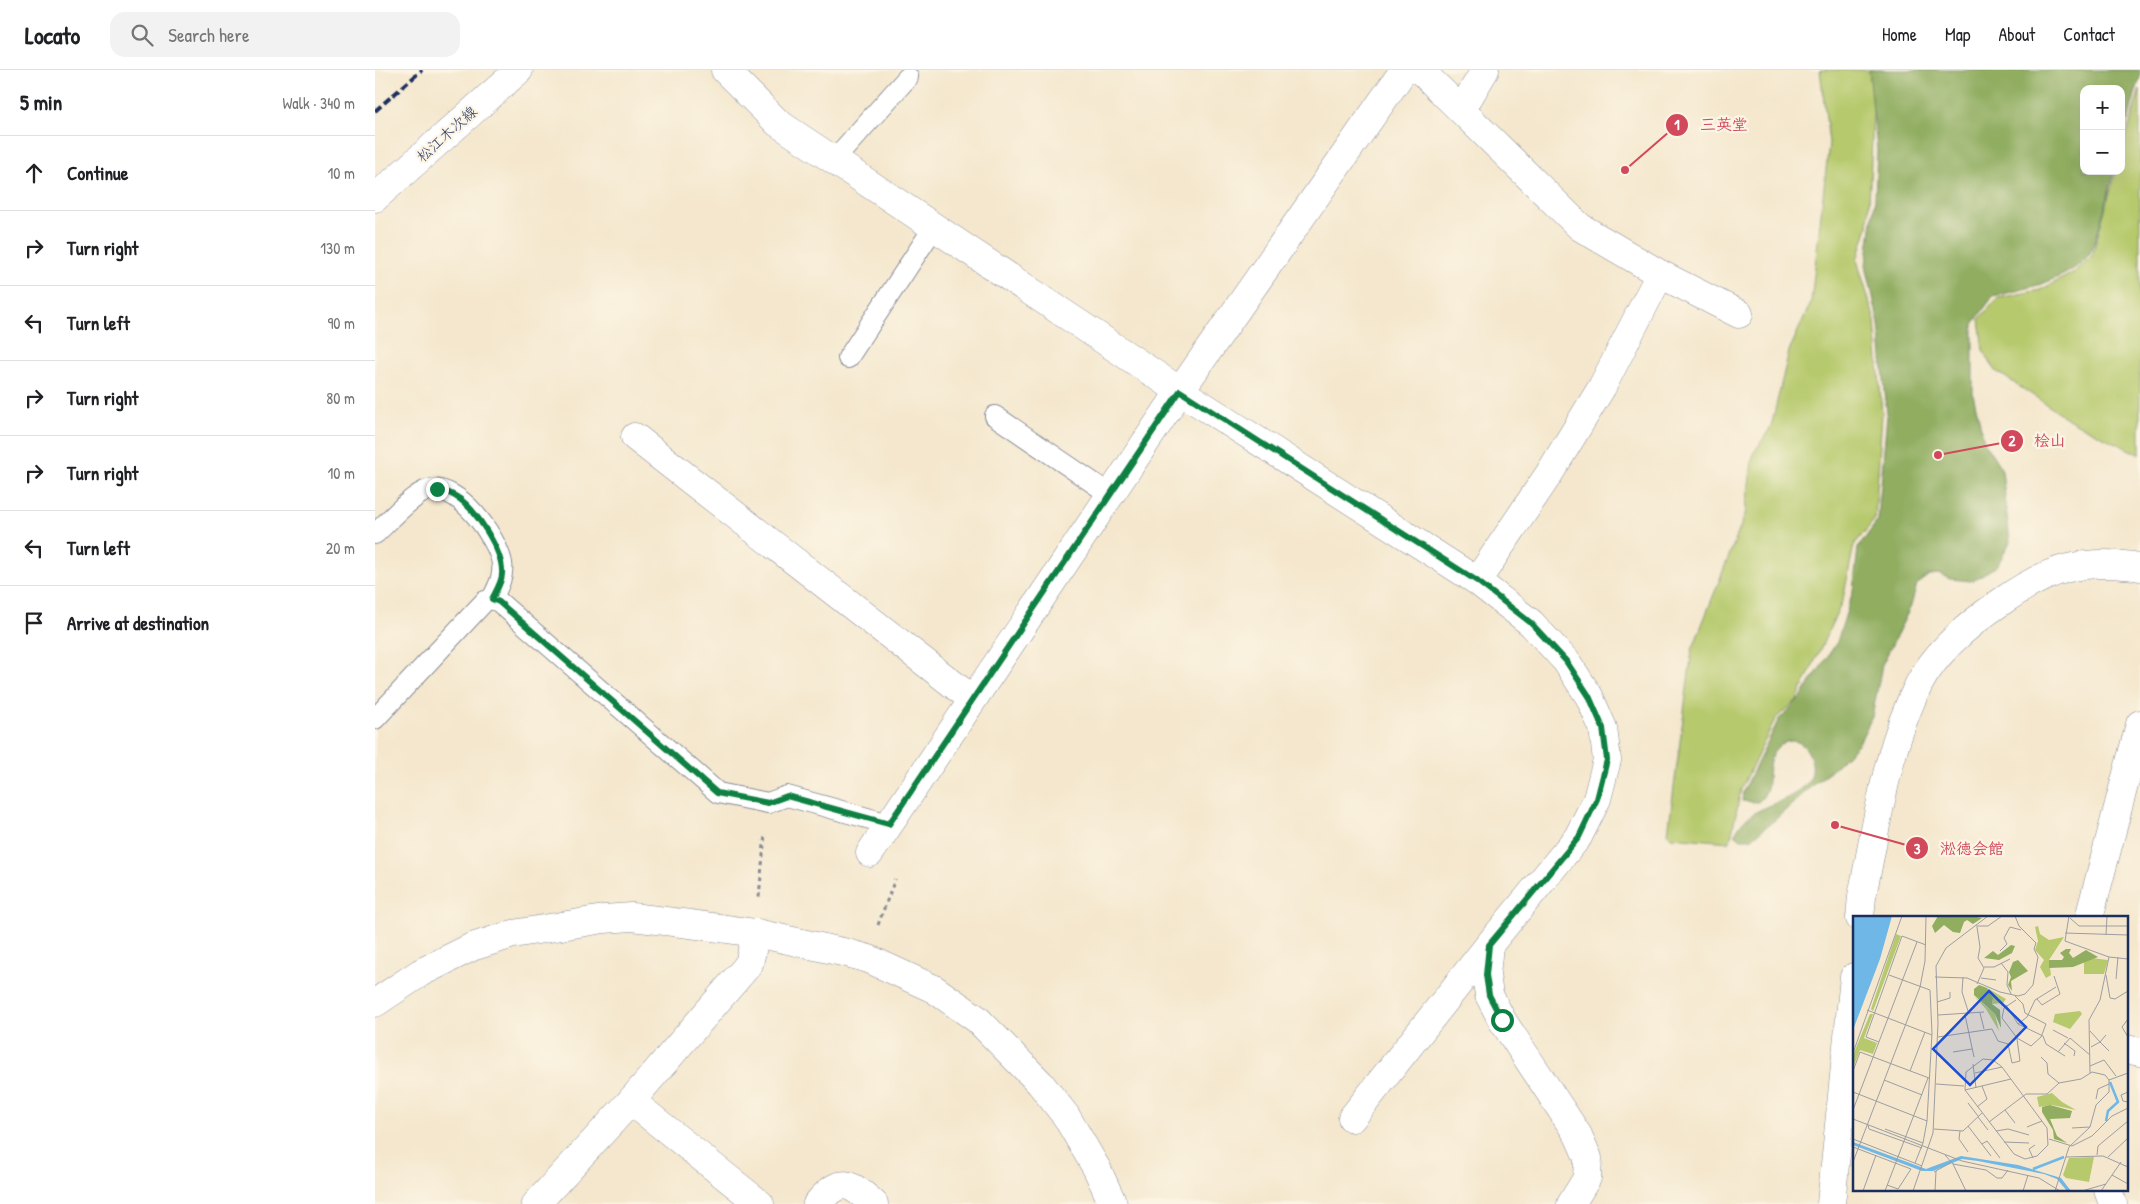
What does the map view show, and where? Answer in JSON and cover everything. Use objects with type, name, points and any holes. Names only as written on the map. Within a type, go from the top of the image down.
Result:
[{"type":"street","name":"松江木次線","points":[[375,198],[519,70]]},
{"type":"street","points":[[725,70],[778,123],[1180,391],[1477,581],[1531,623],[1566,661],[1589,696],[1603,728],[1607,760],[1597,799],[1579,837],[1489,945],[1352,1118]]},
{"type":"street","points":[[870,853],[1180,391],[1404,70]]},
{"type":"street","points":[[1420,70],[1580,227],[1660,274],[1739,314]]},
{"type":"street","points":[[1462,110],[1485,70]]},
{"type":"street","points":[[1477,581],[1549,474],[1602,387],[1660,274]]},
{"type":"street","points":[[635,437],[972,699]]},
{"type":"street","points":[[1860,916],[1862,896],[1897,736],[1920,683],[1948,645],[1977,618],[2011,594],[2065,568],[2097,564],[2140,567]]},
{"type":"street","points":[[2090,916],[2140,724]]},
{"type":"street","points":[[375,1003],[420,973],[472,947],[513,934],[549,927],[632,918],[756,933],[869,959],[933,989],[977,1019],[1041,1083],[1065,1116],[1097,1169],[1113,1204]]},
{"type":"street","points":[[536,1204],[631,1101],[749,964],[756,933]]},
{"type":"street","points":[[1489,945],[1486,975],[1489,995],[1502,1020],[1578,1135],[1588,1158],[1587,1178],[1571,1204]]},
{"type":"street","points":[[1831,1204],[1853,987]]},
{"type":"street","points":[[2127,1049],[2140,1052]]},
{"type":"street","points":[[631,1101],[760,1204]]},
{"type":"street","points":[[817,1204],[829,1190],[839,1184],[848,1184],[874,1204]]},
{"type":"street","points":[[2109,1192],[2113,1204]]},
{"type":"lane","points":[[834,160],[908,77]]},
{"type":"lane","points":[[848,358],[934,227]]},
{"type":"lane","points":[[995,416],[1111,495]]},
{"type":"lane","points":[[375,534],[421,493],[437,489],[456,496],[472,511],[499,553],[503,576],[492,599]]},
{"type":"lane","points":[[375,719],[485,601],[492,599],[499,602],[717,793],[768,803],[787,796],[889,824]]},
{"type":"path","points":[[756,933],[768,803]]},
{"type":"path","points":[[869,959],[870,945],[896,877],[881,858],[870,853]]},
{"type":"green space","points":[[1820,70],[1875,70],[1868,227],[1857,260],[1875,321],[1882,414],[1875,519],[1854,545],[1843,599],[1797,700],[1776,718],[1741,789],[1730,842],[1671,837],[1668,833],[1692,650],[1745,515],[1753,454],[1771,427],[1789,351],[1811,302],[1829,143]]},
{"type":"green space","points":[[1869,70],[2140,70],[2140,77],[2125,131],[2125,85],[2080,85],[2080,175],[2113,175],[2099,229],[2088,256],[2079,265],[2056,278],[2030,287],[1993,296],[1973,324],[1973,394],[1984,441],[2002,470],[2010,542],[1997,566],[1971,581],[1950,579],[1939,574],[1929,575],[1917,584],[1911,606],[1882,665],[1872,717],[1859,743],[1830,772],[1816,782],[1776,819],[1751,839],[1741,839],[1735,834],[1741,824],[1749,817],[1790,796],[1808,782],[1812,767],[1808,751],[1803,745],[1789,741],[1781,745],[1774,752],[1769,766],[1767,788],[1764,795],[1758,802],[1742,801],[1743,792],[1779,719],[1801,697],[1837,642],[1853,591],[1858,548],[1878,520],[1887,414],[1879,324],[1866,265],[1875,200],[1877,150]]},
{"type":"green space","points":[[2140,89],[2140,455],[2073,422],[1996,371],[1983,350],[1979,319],[1998,298],[2040,290],[2073,273],[2092,256],[2115,175],[2125,175],[2125,140]]},
{"type":"railway","points":[[375,111],[422,70]]},
{"type":"place","name":"三英堂","points":[[1625,170]]},
{"type":"place","name":"桧山","points":[[1938,455]]},
{"type":"place","name":"淞徳会館","points":[[1835,825]]},
{"type":"route","points":[[437,489],[456,496],[472,511],[499,553],[503,576],[492,599],[499,602],[717,793],[768,803],[787,796],[889,824],[1180,391],[1477,581],[1531,623],[1566,661],[1589,696],[1603,728],[1607,760],[1597,799],[1579,837],[1489,945],[1486,975],[1489,995],[1502,1020]]}]
